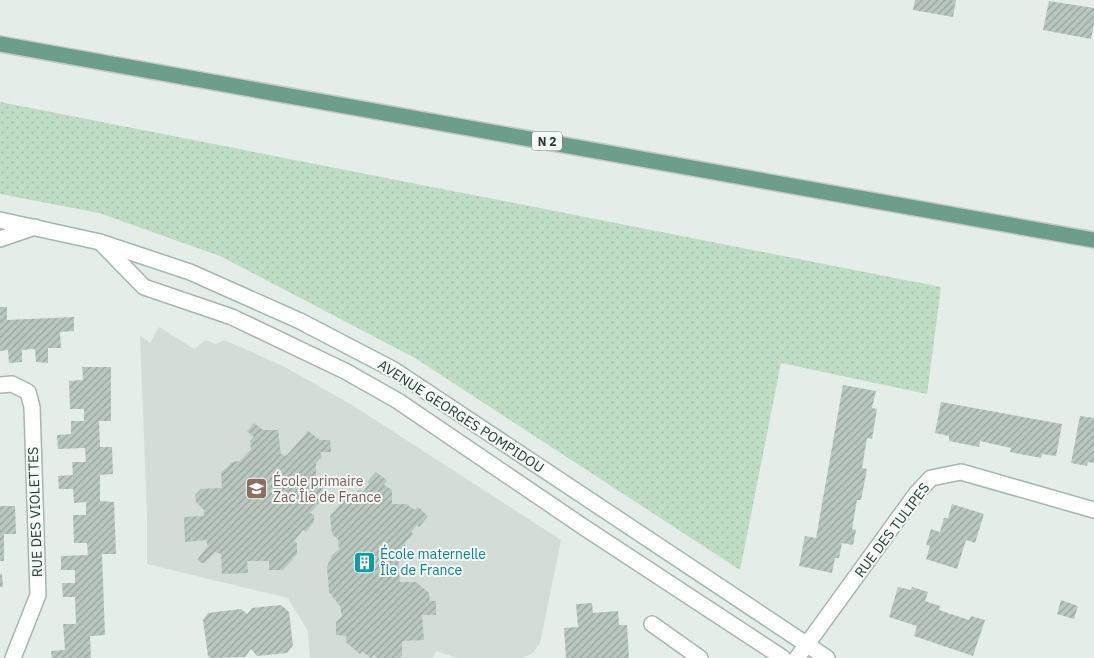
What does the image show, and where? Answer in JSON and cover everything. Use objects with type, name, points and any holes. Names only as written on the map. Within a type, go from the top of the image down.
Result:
[{"type":"main road","name":"N 2","points":[[0,44],[1094,240]]},
{"type":"main road","name":"AVENUE GEORGES POMPIDOU","points":[[0,220],[100,242],[190,272],[300,321],[394,370],[827,658]]},
{"type":"main road","points":[[0,239],[35,227]]},
{"type":"main road","points":[[100,242],[144,287],[232,317],[398,400],[593,533],[783,658]]},
{"type":"main road","name":"RUE DES VIOLETTES","points":[[0,385],[12,384],[28,392],[32,407],[38,595],[13,658]]},
{"type":"main road","name":"RUE DES TULIPES","points":[[797,658],[916,494],[931,478],[961,472],[1094,510]]},
{"type":"main road","points":[[652,624],[700,658]]},
{"type":"shaded area","points":[[159,327],[194,349],[206,340],[216,344],[224,340],[283,366],[352,405],[561,540],[540,643],[533,653],[522,658],[457,658],[436,651],[433,658],[310,658],[308,631],[288,598],[147,564],[140,335],[150,343]]},
{"type":"green space","points":[[0,102],[941,287],[927,394],[781,363],[740,570],[415,358],[220,256],[99,213],[0,194]]},
{"type":"building","points":[[915,0],[956,0],[953,17],[913,10]]},
{"type":"building","points":[[1049,1],[1094,8],[1094,24],[1091,39],[1043,30]]},
{"type":"building","points":[[0,307],[7,307],[7,320],[74,317],[74,331],[60,332],[61,348],[48,348],[48,363],[36,362],[35,349],[22,350],[22,362],[9,363],[8,350],[0,351]]},
{"type":"building","points":[[82,367],[111,367],[111,421],[99,421],[100,447],[112,447],[113,474],[100,475],[100,501],[114,502],[116,554],[102,554],[105,635],[90,636],[91,658],[52,658],[51,651],[65,650],[63,624],[76,624],[75,597],[63,597],[62,583],[75,583],[75,570],[61,570],[61,556],[88,555],[87,543],[74,543],[73,515],[86,515],[86,502],[74,503],[73,489],[59,489],[58,476],[73,475],[72,462],[86,462],[85,448],[58,449],[57,435],[71,434],[71,421],[84,421],[84,409],[70,409],[69,381],[83,380]]},
{"type":"building","points":[[843,385],[876,391],[872,408],[877,409],[872,439],[867,438],[862,468],[867,469],[861,500],[857,500],[852,529],[856,530],[853,545],[842,543],[839,558],[835,558],[832,573],[799,566],[805,536],[816,538]]},
{"type":"building","points":[[941,402],[1062,424],[1056,456],[1042,454],[1041,458],[1010,452],[1011,448],[980,441],[979,447],[949,441],[949,436],[935,433]]},
{"type":"building","points":[[1080,416],[1094,418],[1094,463],[1088,462],[1087,466],[1071,463]]},
{"type":"building","points":[[254,423],[263,430],[278,430],[281,454],[284,456],[308,431],[320,440],[330,440],[331,452],[320,452],[322,457],[316,463],[316,479],[322,483],[323,499],[310,513],[314,515],[314,522],[306,532],[303,530],[294,541],[297,543],[297,554],[283,570],[269,570],[269,561],[247,561],[248,573],[222,574],[221,554],[215,552],[204,563],[198,560],[208,546],[206,540],[185,542],[184,517],[204,516],[204,510],[196,502],[195,495],[201,489],[222,488],[221,473],[232,462],[240,461],[251,449],[250,441],[254,437],[247,431]]},
{"type":"building","name":"École maternelle Île de France","points":[[376,472],[387,480],[384,485],[392,490],[392,504],[406,504],[415,510],[418,507],[428,516],[419,527],[417,525],[411,532],[413,534],[404,544],[407,547],[398,557],[400,582],[416,582],[429,593],[430,601],[436,601],[436,615],[422,615],[424,640],[402,641],[402,655],[399,658],[377,658],[374,655],[371,658],[362,651],[360,654],[346,642],[346,636],[336,635],[336,622],[342,616],[340,606],[329,592],[327,567],[332,555],[339,549],[338,539],[332,534],[330,516],[349,494],[352,497],[360,489],[363,492],[369,484],[367,482]]},
{"type":"building","points":[[952,504],[984,514],[975,543],[966,540],[957,569],[926,559],[930,546],[926,545],[931,529],[940,532],[944,518],[948,518]]},
{"type":"building","points":[[0,506],[15,506],[16,534],[4,534],[4,561],[0,561]]},
{"type":"building","points":[[0,574],[2,574],[3,587],[0,587]]},
{"type":"building","points":[[898,587],[911,590],[912,587],[928,592],[925,601],[940,606],[939,610],[969,620],[971,616],[985,620],[973,656],[914,636],[917,626],[889,617]]},
{"type":"building","points":[[1061,600],[1078,606],[1074,619],[1057,614]]},
{"type":"building","points":[[592,603],[593,613],[618,611],[619,625],[627,625],[629,658],[566,658],[564,628],[578,627],[576,604]]},
{"type":"building","points":[[281,605],[289,612],[293,645],[287,653],[257,656],[251,649],[245,657],[211,658],[208,656],[203,620],[208,613],[241,609],[247,614],[252,608]]},
{"type":"place","name":"École primaire Zac Île de France","points":[[257,489]]},
{"type":"place","name":"École maternelle Île de France","points":[[364,562]]}]
